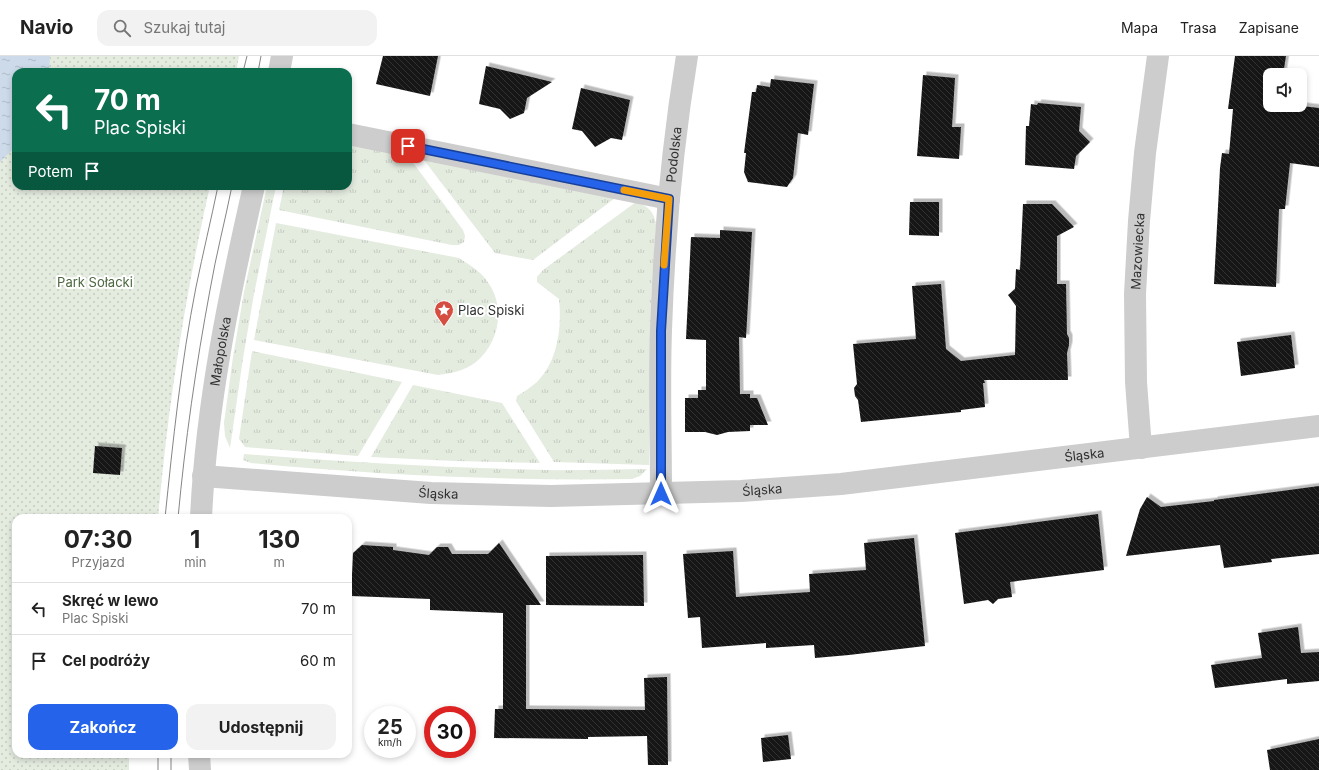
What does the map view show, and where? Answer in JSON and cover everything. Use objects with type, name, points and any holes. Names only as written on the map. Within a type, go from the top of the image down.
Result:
[{"type":"street","points":[[280,68],[282,56]]},
{"type":"street","name":"Podolska","points":[[661,494],[661,331],[669,199],[686,56]]},
{"type":"street","name":"Mazowiecka","points":[[1141,448],[1136,382],[1135,294],[1145,153],[1158,56]]},
{"type":"street","points":[[352,135],[669,199]]},
{"type":"street","name":"Małopolska","points":[[201,514],[203,476],[217,366],[236,263],[253,190]]},
{"type":"street","name":"Śląska","points":[[203,476],[431,493],[551,496],[741,492],[841,484],[1319,426]]},
{"type":"street","points":[[199,758],[200,770]]},
{"type":"green space","name":"Park Sołacki","points":[[0,56],[239,56],[237,68],[12,68],[12,190],[209,190],[178,351],[158,514],[12,514],[12,758],[129,758],[129,770],[0,770]]},
{"type":"green space","points":[[352,145],[408,156],[463,230],[465,236],[464,242],[459,245],[452,245],[279,210],[283,190],[352,190]]},
{"type":"green space","points":[[424,160],[615,198],[533,260],[495,253]]},
{"type":"green space","points":[[266,190],[275,190],[254,294],[230,448],[225,436],[224,423],[244,292]]},
{"type":"green space","points":[[636,202],[650,210],[654,216],[656,225],[651,298],[649,465],[554,462],[516,401],[517,396],[537,382],[544,374],[554,354],[559,332],[559,299],[537,282],[537,277],[543,270]]},
{"type":"green space","points":[[276,223],[459,258],[483,276],[494,294],[498,315],[497,326],[490,346],[484,355],[467,368],[438,375],[254,340]]},
{"type":"green space","points":[[252,351],[402,382],[358,456],[245,447],[239,439]]},
{"type":"green space","points":[[413,385],[502,403],[540,463],[371,457]]},
{"type":"green space","points":[[244,454],[471,468],[559,470],[647,469],[640,476],[632,479],[489,478],[346,471],[251,463],[243,460]]},
{"type":"water","points":[[0,56],[50,56],[49,68],[12,68],[12,150],[0,162]]},
{"type":"building","points":[[383,56],[438,56],[430,96],[376,84]]},
{"type":"building","points":[[1235,56],[1286,56],[1284,68],[1263,68],[1263,112],[1307,112],[1307,107],[1319,108],[1319,167],[1290,163],[1285,209],[1279,209],[1276,287],[1214,284],[1220,168],[1222,153],[1229,154],[1233,109],[1228,109]]},
{"type":"building","points":[[486,66],[552,82],[527,98],[524,113],[510,119],[500,109],[479,104]]},
{"type":"building","points":[[923,75],[955,78],[952,127],[961,127],[959,159],[917,156]]},
{"type":"building","points":[[771,79],[814,84],[808,135],[798,133],[793,178],[787,187],[748,182],[744,172],[746,153],[744,153],[752,92],[756,92],[757,85],[770,87]]},
{"type":"building","points":[[581,88],[630,100],[622,140],[611,138],[595,147],[582,131],[572,129]]},
{"type":"building","points":[[1038,103],[1081,107],[1079,131],[1090,142],[1076,156],[1074,169],[1025,165],[1026,126],[1029,126],[1031,104],[1037,105]]},
{"type":"building","points":[[910,202],[939,202],[939,236],[909,235]]},
{"type":"building","points":[[1023,204],[1052,204],[1074,227],[1057,236],[1057,284],[1066,284],[1067,334],[1069,338],[1067,353],[1068,380],[984,380],[985,407],[961,410],[961,412],[861,422],[858,400],[855,396],[854,388],[857,384],[853,344],[916,339],[912,286],[941,284],[946,349],[961,361],[1015,355],[1016,306],[1008,295],[1015,289],[1016,269],[1020,270]]},
{"type":"building","points":[[720,230],[752,232],[746,338],[739,337],[740,394],[750,394],[750,398],[757,398],[768,425],[750,425],[750,431],[728,432],[717,435],[705,432],[685,432],[685,398],[698,398],[698,390],[706,390],[706,340],[686,339],[691,237],[720,238]]},
{"type":"building","points":[[1291,335],[1295,368],[1241,376],[1237,342]]},
{"type":"building","points":[[95,446],[122,448],[120,475],[93,473]]},
{"type":"building","points":[[1319,486],[1319,554],[1271,559],[1272,562],[1224,568],[1220,545],[1126,556],[1140,509],[1147,497],[1161,507]]},
{"type":"building","points":[[1098,514],[1104,570],[1010,582],[1012,597],[998,599],[993,604],[988,600],[964,604],[955,533]]},
{"type":"building","points":[[914,538],[925,646],[815,658],[814,645],[766,648],[766,643],[702,648],[700,617],[688,618],[683,554],[733,551],[736,597],[810,592],[809,574],[866,570],[864,543]]},
{"type":"building","points":[[499,543],[541,605],[526,605],[526,709],[645,710],[644,678],[667,677],[668,765],[648,765],[647,736],[588,737],[588,739],[494,738],[495,709],[503,709],[503,613],[430,610],[430,599],[352,596],[353,553],[362,545],[393,547],[393,550],[429,555],[437,547],[448,547],[452,554],[488,554]]},
{"type":"building","points":[[643,555],[644,606],[546,605],[546,556]]},
{"type":"building","points":[[1298,627],[1301,653],[1319,652],[1319,681],[1287,684],[1287,679],[1215,688],[1211,665],[1262,658],[1258,633]]},
{"type":"building","points":[[788,735],[791,759],[763,762],[761,738]]},
{"type":"building","points":[[1319,739],[1319,770],[1270,770],[1267,750]]},
{"type":"tram line","points":[[244,68],[247,56]]},
{"type":"tram line","points":[[259,68],[261,56]]},
{"type":"tram line","points":[[165,514],[174,431],[186,344],[196,287],[217,190]]},
{"type":"tram line","points":[[178,514],[191,404],[200,347],[212,277],[231,190]]},
{"type":"tram line","points":[[158,758],[158,770]]},
{"type":"tram line","points":[[171,758],[171,770]]},
{"type":"slow traffic","points":[[624,190],[669,199],[664,265]]},
{"type":"place","name":"Plac Spiski","points":[[444,327]]},
{"type":"route","points":[[408,146],[669,199],[661,331],[661,494]]}]
